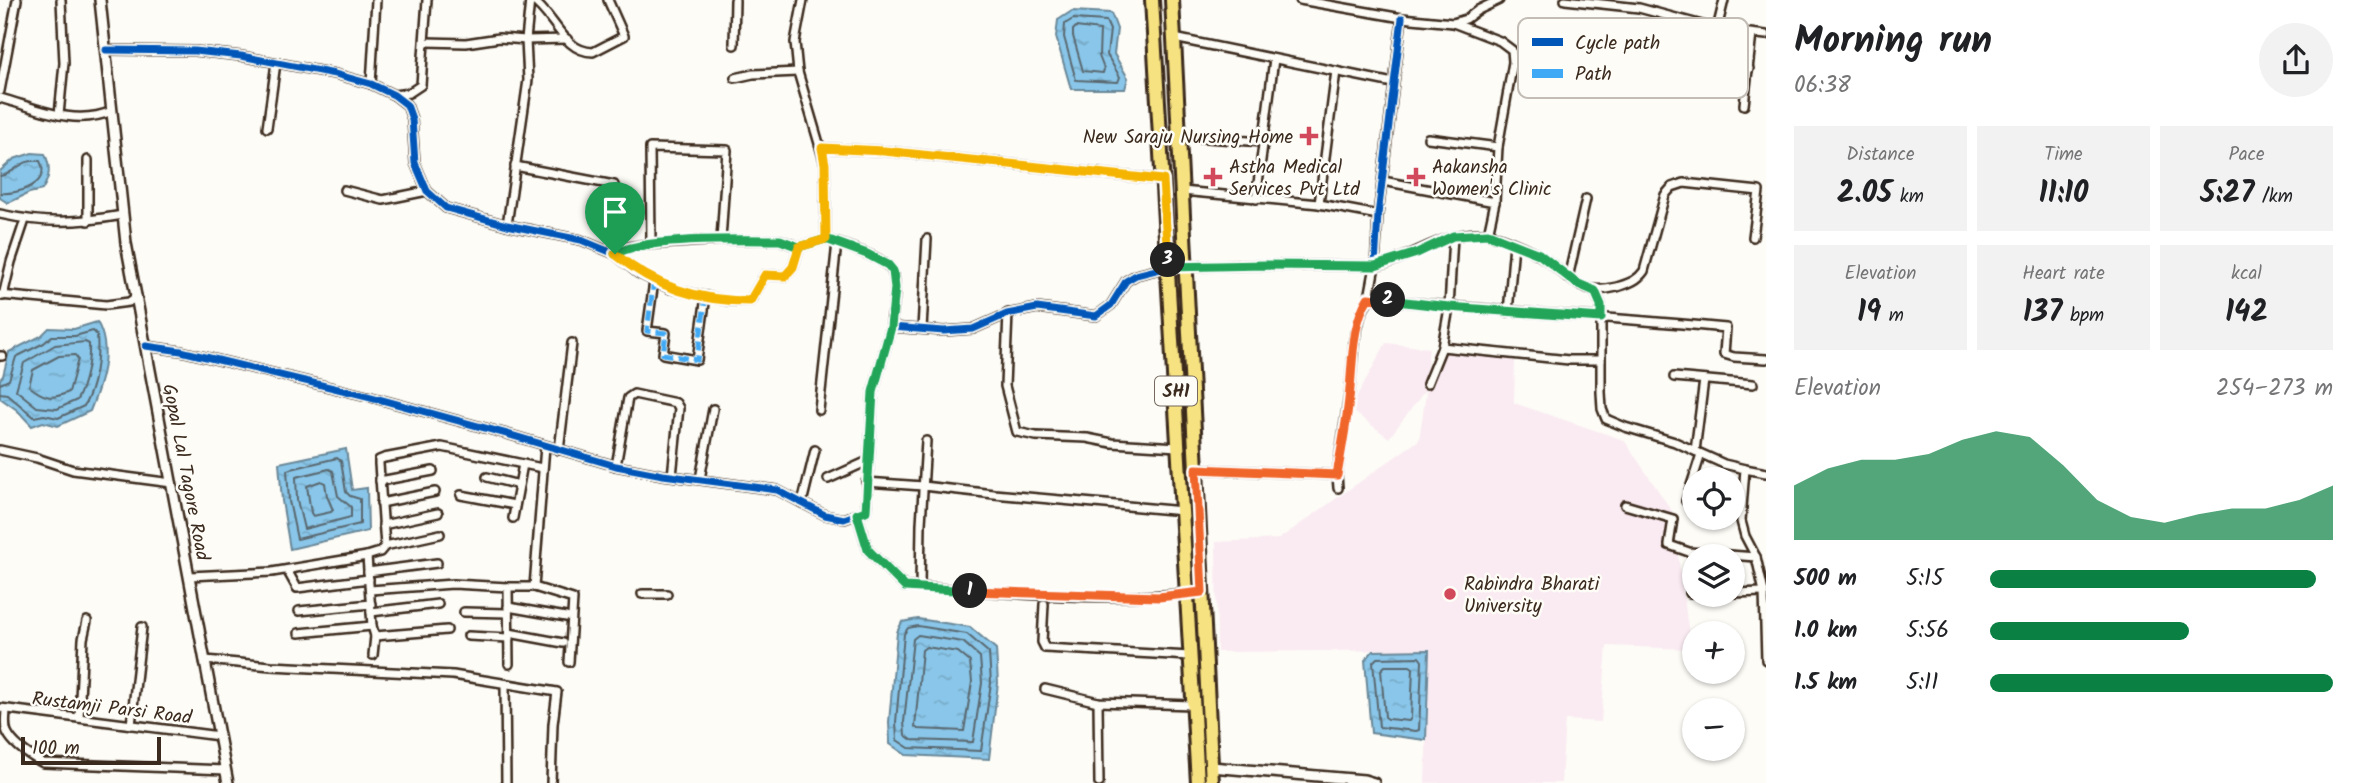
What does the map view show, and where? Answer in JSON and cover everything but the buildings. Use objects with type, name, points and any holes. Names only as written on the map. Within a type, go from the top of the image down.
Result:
[{"type":"main road","name":"SH1","points":[[1152,0],[1198,783]]},
{"type":"main road","name":"SH1","points":[[1172,0],[1212,783]]},
{"type":"street","points":[[0,91],[17,0]]},
{"type":"street","points":[[59,115],[64,63],[61,0]]},
{"type":"street","name":"Gopal Lal Tagore Road","points":[[100,0],[126,243],[229,783]]},
{"type":"street","points":[[371,84],[376,0]]},
{"type":"street","points":[[394,95],[409,93],[421,85],[427,0]]},
{"type":"street","points":[[531,0],[542,9],[566,39],[582,51],[593,52],[624,36],[608,0]]},
{"type":"street","points":[[507,225],[528,80],[526,40],[531,0]]},
{"type":"street","points":[[734,46],[735,0]]},
{"type":"street","points":[[803,0],[795,42],[798,72],[825,164],[826,239]]},
{"type":"street","points":[[1300,0],[1402,18],[1453,23],[1500,41],[1512,50],[1513,62],[1498,147],[1495,202],[1488,234]]},
{"type":"street","points":[[1345,9],[1346,0]]},
{"type":"street","points":[[1453,23],[1466,19],[1499,0]]},
{"type":"street","points":[[1564,0],[1614,2],[1676,18]]},
{"type":"street","points":[[1720,18],[1724,0]]},
{"type":"street","points":[[1338,488],[1337,475],[1354,342],[1375,266],[1378,215],[1402,18]]},
{"type":"street","points":[[0,32],[11,30]]},
{"type":"street","points":[[1748,33],[1766,35]]},
{"type":"street","points":[[1748,76],[1752,34]]},
{"type":"street","points":[[426,42],[466,43],[499,38],[566,39]]},
{"type":"street","points":[[1174,38],[1393,83]]},
{"type":"street","points":[[106,50],[195,51],[335,74],[371,84],[407,105],[412,119],[415,163],[428,191],[446,208],[507,225],[581,240],[615,254],[638,273],[671,289],[728,301],[750,301],[765,275],[785,276],[793,267],[799,247]]},
{"type":"street","points":[[1256,199],[1275,59]]},
{"type":"street","points":[[267,128],[276,63]]},
{"type":"street","points":[[1319,204],[1336,71]]},
{"type":"street","points":[[735,78],[753,74],[798,72]]},
{"type":"street","points":[[0,98],[68,118],[102,115],[112,111]]},
{"type":"street","points":[[1744,105],[1745,98]]},
{"type":"street","points":[[1179,136],[1263,142]]},
{"type":"street","points":[[1428,138],[1498,147]]},
{"type":"street","points":[[652,244],[650,148],[727,150],[721,240]]},
{"type":"street","points":[[822,148],[897,152],[1163,180]]},
{"type":"street","points":[[88,160],[88,221]]},
{"type":"street","points":[[515,166],[614,185]]},
{"type":"street","points":[[1383,181],[1495,202]]},
{"type":"street","points":[[891,327],[922,330],[973,329],[1008,313],[1037,308],[1096,316],[1111,305],[1126,281],[1136,275],[1168,267],[1375,266],[1417,253],[1453,236],[1488,234],[1539,254],[1568,278],[1595,291],[1632,282],[1642,274],[1665,195],[1678,184],[1759,191],[1753,237]]},
{"type":"street","points":[[344,190],[383,200],[428,191]]},
{"type":"street","points":[[1182,191],[1319,204],[1378,215]]},
{"type":"street","points":[[1568,278],[1586,199]]},
{"type":"street","points":[[0,214],[25,220],[88,221],[123,215]]},
{"type":"street","points":[[25,220],[2,296],[107,305],[129,302],[137,296]]},
{"type":"street","points":[[1427,384],[1442,347],[1449,307],[1453,236]]},
{"type":"street","points":[[146,345],[371,397],[616,466],[777,490],[825,515],[844,519],[866,511],[873,392],[891,327],[895,288],[893,271],[888,265],[826,239],[799,247],[780,240],[652,244],[624,248],[615,254]]},
{"type":"street","points":[[922,330],[927,239]]},
{"type":"street","points":[[818,410],[837,243]]},
{"type":"street","points":[[1508,312],[1514,244]]},
{"type":"street","points":[[654,281],[647,331],[666,333],[663,354],[697,360],[706,296]]},
{"type":"street","points":[[1595,291],[1601,305],[1602,410],[1606,419],[1737,467]]},
{"type":"street","points":[[1368,298],[1508,312],[1638,319],[1726,328],[1724,354],[1766,359]]},
{"type":"street","points":[[1008,313],[1005,386],[1017,432],[1036,436],[1179,447]]},
{"type":"street","points":[[559,450],[572,343]]},
{"type":"street","points":[[1442,347],[1569,360],[1601,360]]},
{"type":"street","points":[[1674,377],[1753,384]]},
{"type":"street","points":[[1694,467],[1704,380]]},
{"type":"street","points":[[616,466],[628,398],[634,394],[676,403],[679,408],[672,476]]},
{"type":"street","points":[[700,480],[713,409]]},
{"type":"street","points":[[919,587],[926,441]]},
{"type":"street","points":[[534,587],[545,446]]},
{"type":"street","points":[[385,546],[379,460],[442,447],[542,468]]},
{"type":"street","points":[[0,450],[73,470],[172,483]]},
{"type":"street","points":[[802,503],[815,450]]},
{"type":"street","points":[[828,479],[868,461]]},
{"type":"street","points":[[513,518],[523,464]]},
{"type":"street","points":[[1196,469],[1337,475]]},
{"type":"street","points":[[1745,469],[1766,473]]},
{"type":"street","points":[[380,481],[433,471]]},
{"type":"street","points":[[487,477],[519,485]]},
{"type":"street","points":[[866,482],[1182,511]]},
{"type":"street","points":[[381,503],[435,492]]},
{"type":"street","points":[[461,495],[515,505]]},
{"type":"street","points":[[1625,505],[1673,519],[1669,545],[1689,552],[1756,556]]},
{"type":"street","points":[[383,525],[438,513]]},
{"type":"street","points":[[857,514],[868,550],[905,587],[1159,597],[1202,592]]},
{"type":"street","points":[[1743,530],[1756,556],[1764,592],[1766,660]]},
{"type":"street","points":[[189,576],[287,569],[367,556],[380,552],[385,546],[440,534]]},
{"type":"street","points":[[367,556],[375,636],[373,655]]},
{"type":"street","points":[[287,569],[296,588],[438,564]]},
{"type":"street","points":[[369,590],[453,584],[534,587],[573,598],[569,662]]},
{"type":"street","points":[[508,586],[509,664]]},
{"type":"street","points":[[1745,593],[1764,592]]},
{"type":"street","points":[[642,594],[667,594]]},
{"type":"street","points":[[299,611],[439,604]]},
{"type":"street","points":[[1044,604],[1042,642],[1045,648],[1190,656]]},
{"type":"street","points":[[464,612],[508,610],[566,617]]},
{"type":"street","points":[[79,718],[83,639],[87,621]]},
{"type":"street","points":[[299,633],[372,626]]},
{"type":"street","points":[[131,725],[142,627]]},
{"type":"street","points":[[375,636],[447,630]]},
{"type":"street","points":[[468,636],[509,635],[563,643]]},
{"type":"street","points":[[205,660],[453,675],[557,692],[551,783]]},
{"type":"street","points":[[505,684],[506,783]]},
{"type":"street","points":[[1045,689],[1098,702],[1193,705]]},
{"type":"street","points":[[1098,702],[1099,783]]},
{"type":"street","points":[[3,709],[9,734],[43,763],[226,770]]},
{"type":"street","name":"Rustamji Parsi Road","points":[[3,709],[219,736]]},
{"type":"street","points":[[1211,767],[1374,783]]},
{"type":"shaded area","points":[[1386,343],[1429,348],[1424,392],[1389,438],[1350,409]]},
{"type":"shaded area","name":"Rabindra Bharati University","points":[[1432,352],[1515,357],[1514,403],[1624,440],[1672,511],[1682,584],[1682,607],[1685,607],[1687,621],[1682,621],[1682,649],[1607,646],[1601,722],[1565,720],[1561,783],[1425,783],[1429,650],[1217,652],[1216,542],[1279,539],[1419,440]]},
{"type":"water","points":[[1072,11],[1111,13],[1117,29],[1114,54],[1128,78],[1125,89],[1071,89],[1056,37],[1058,20]]},
{"type":"water","points":[[32,153],[45,154],[49,168],[45,185],[42,190],[8,203],[0,198],[0,171],[14,159]]},
{"type":"water","points":[[97,322],[102,332],[105,355],[98,390],[90,411],[58,426],[43,422],[32,426],[17,410],[0,398],[0,379],[9,352],[41,336],[49,328],[74,329]]},
{"type":"water","points":[[346,449],[352,490],[367,488],[368,531],[290,549],[279,463]]},
{"type":"water","points":[[918,619],[970,627],[996,649],[998,683],[989,759],[906,755],[890,744],[889,722],[897,632],[902,622]]},
{"type":"water","points":[[1429,650],[1426,740],[1371,733],[1365,660],[1373,651]]},
{"type":"marked path","points":[[654,281],[647,331],[666,333],[663,354],[697,360],[706,296]]},
{"type":"cycle path","points":[[146,346],[181,351],[371,397],[616,466],[777,490],[825,515],[844,519],[866,511],[873,392],[891,327],[944,331],[973,329],[1007,314],[1037,308],[1096,316],[1111,305],[1126,281],[1136,275],[1168,267],[1375,266],[1378,215],[1402,18]]},
{"type":"cycle path","points":[[106,50],[195,51],[241,56],[335,74],[371,84],[407,105],[412,119],[415,163],[427,191],[446,208],[507,225],[581,240],[615,254],[638,273],[671,289],[728,301],[750,301],[765,275],[785,276],[793,267],[799,247],[826,239]]},
{"type":"place","name":"New Saraju Nursing Home","points":[[1309,136]]},
{"type":"place","name":"Astha Medical Services Pvt Ltd","points":[[1213,177]]},
{"type":"place","name":"Aakansha Women's Clinic","points":[[1416,177]]},
{"type":"place","name":"Rabindra Bharati University","points":[[1450,594]]},
{"type":"route","points":[[615,254],[631,246],[652,244],[780,240],[799,247],[826,239],[888,265],[893,271],[895,288],[891,327],[873,392],[866,511],[857,514],[868,550],[905,587],[1159,597],[1202,592],[1196,469],[1337,475],[1354,342],[1368,298],[1601,318],[1601,305],[1595,291],[1576,283],[1539,254],[1488,234],[1453,236],[1417,253],[1375,266],[1168,267],[1163,180],[884,151],[822,148],[825,164],[826,239],[799,247],[793,267],[785,276],[765,275],[750,301],[728,301],[671,289],[638,273],[615,254]]}]
